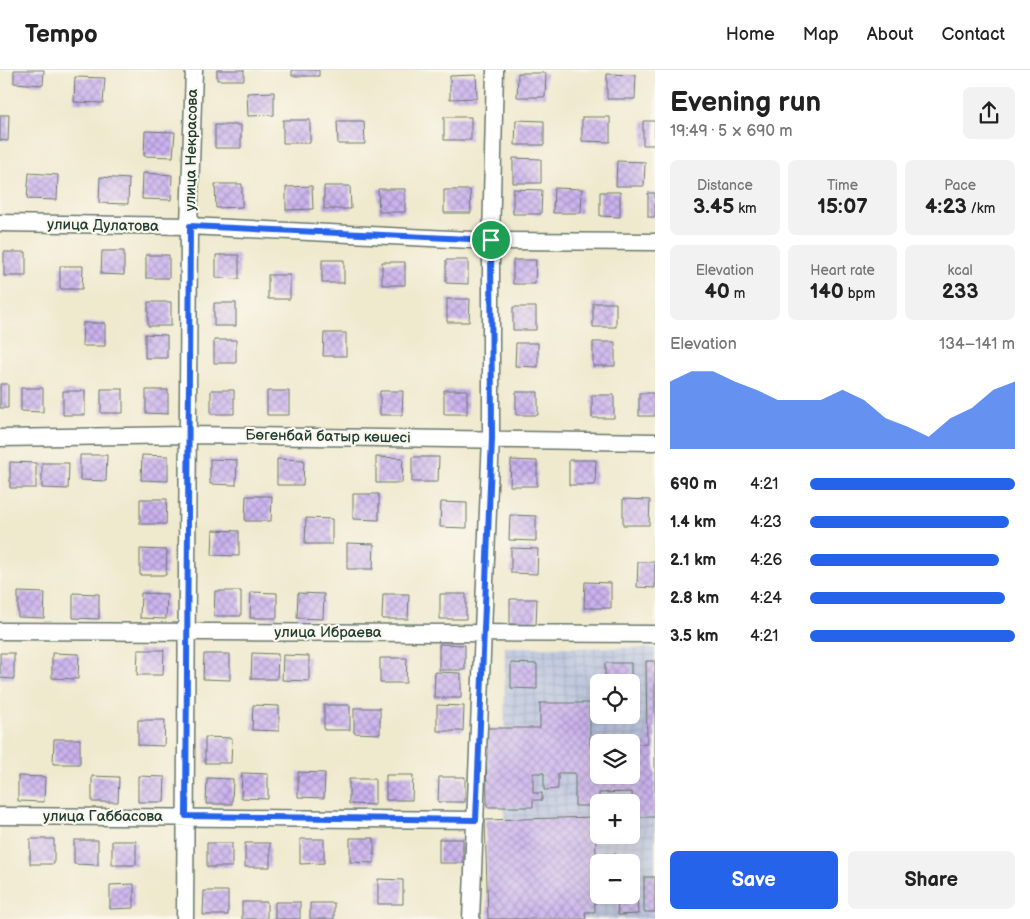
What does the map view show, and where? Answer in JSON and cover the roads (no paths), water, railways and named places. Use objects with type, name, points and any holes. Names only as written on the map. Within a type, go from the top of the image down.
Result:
[{"type":"street","name":"улица Некрасова","points":[[185,919],[190,226],[194,70]]},
{"type":"street","points":[[471,919],[492,438],[491,240],[495,70]]},
{"type":"street","name":"улица Дулатова","points":[[0,224],[190,226],[491,240],[655,242]]},
{"type":"street","name":"Бөгенбай батыр көшесі","points":[[0,438],[188,435],[492,438],[655,442]]},
{"type":"street","name":"улица Ибраева","points":[[0,630],[187,632],[484,631],[655,634]]},
{"type":"street","name":"улица Габбасова","points":[[0,816],[186,816],[476,820]]}]
